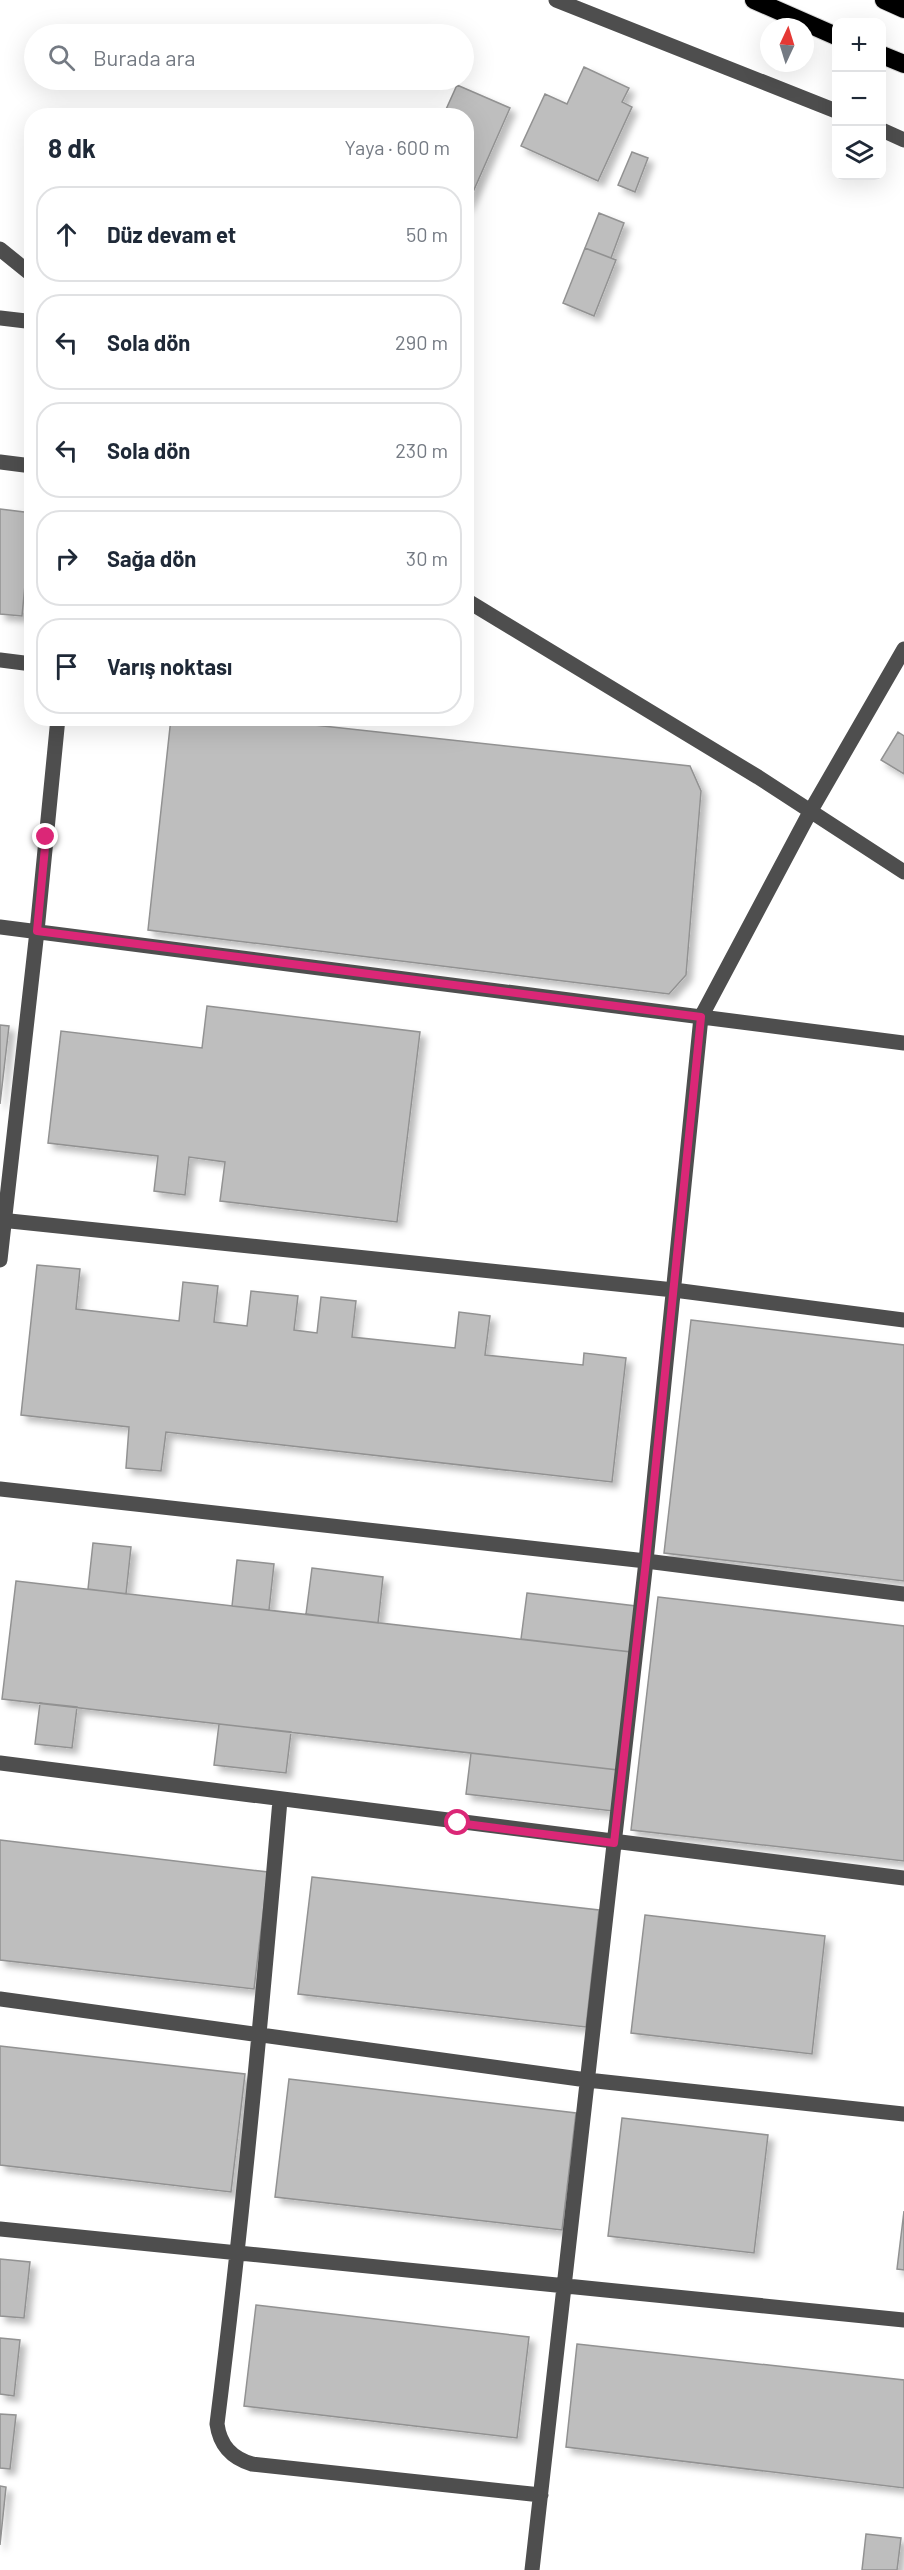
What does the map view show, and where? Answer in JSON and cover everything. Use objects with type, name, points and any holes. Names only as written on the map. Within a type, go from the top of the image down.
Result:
[{"type":"highway","points":[[753,0],[832,34]]},
{"type":"highway","points":[[884,0],[904,9]]},
{"type":"highway","points":[[886,57],[904,64]]},
{"type":"street","points":[[556,0],[832,109]]},
{"type":"street","points":[[886,132],[904,140]]},
{"type":"street","points":[[0,249],[24,268]]},
{"type":"street","points":[[0,318],[24,321]]},
{"type":"street","points":[[0,462],[24,465]]},
{"type":"street","points":[[474,605],[748,771],[904,872]]},
{"type":"street","points":[[532,2570],[646,1561],[701,1017],[810,812],[904,649]]},
{"type":"street","points":[[0,660],[24,663]]},
{"type":"street","points":[[0,1260],[2,1220],[37,931],[57,726]]},
{"type":"street","points":[[0,927],[904,1042]]},
{"type":"street","points":[[2,1220],[674,1290],[904,1320]]},
{"type":"street","points":[[0,1490],[646,1561],[904,1594]]},
{"type":"street","points":[[0,1763],[614,1843],[904,1878]]},
{"type":"street","points":[[280,1800],[238,2253],[217,2424],[221,2440],[233,2456],[252,2464],[541,2495]]},
{"type":"street","points":[[0,1999],[587,2080],[904,2114]]},
{"type":"street","points":[[0,2229],[904,2320]]},
{"type":"building","points":[[584,67],[629,88],[622,102],[632,107],[598,181],[521,146],[545,94],[567,104]]},
{"type":"building","points":[[455,90],[469,90],[510,108],[474,190],[474,108],[447,108]]},
{"type":"building","points":[[632,152],[648,158],[635,192],[618,185]]},
{"type":"building","points":[[599,213],[624,223],[611,258],[585,248]]},
{"type":"building","points":[[585,248],[616,260],[594,316],[563,303]]},
{"type":"building","points":[[0,509],[24,512],[24,595],[22,616],[0,614]]},
{"type":"building","points":[[170,726],[323,726],[690,766],[701,791],[686,975],[669,994],[148,930]]},
{"type":"building","points":[[898,732],[904,736],[904,774],[881,760]]},
{"type":"building","points":[[207,1006],[420,1032],[397,1222],[220,1201],[225,1162],[189,1157],[185,1195],[154,1191],[158,1156],[48,1143],[61,1031],[202,1048]]},
{"type":"building","points":[[0,1025],[9,1026],[0,1104]]},
{"type":"building","points":[[37,1265],[80,1269],[76,1309],[179,1321],[183,1282],[218,1286],[214,1322],[247,1326],[251,1291],[298,1296],[294,1330],[317,1333],[321,1297],[356,1301],[352,1337],[455,1348],[459,1312],[490,1316],[485,1355],[583,1365],[584,1353],[626,1358],[612,1482],[166,1432],[161,1471],[126,1468],[129,1427],[21,1415]]},
{"type":"building","points":[[691,1320],[904,1345],[904,1581],[664,1553]]},
{"type":"building","points":[[93,1543],[131,1547],[126,1594],[88,1589]]},
{"type":"building","points":[[237,1560],[274,1564],[269,1610],[232,1606]]},
{"type":"building","points":[[312,1568],[383,1577],[378,1623],[306,1614]]},
{"type":"building","points":[[16,1581],[631,1652],[618,1770],[2,1699]]},
{"type":"building","points":[[527,1593],[636,1606],[631,1652],[521,1639]]},
{"type":"building","points":[[658,1597],[904,1626],[904,1861],[631,1830]]},
{"type":"building","points":[[40,1703],[77,1707],[72,1748],[35,1744]]},
{"type":"building","points":[[219,1724],[291,1732],[286,1773],[214,1765]]},
{"type":"building","points":[[471,1753],[618,1770],[613,1811],[466,1794]]},
{"type":"building","points":[[0,1840],[268,1872],[254,1989],[0,1960]]},
{"type":"building","points":[[312,1877],[599,1910],[586,2027],[298,1994]]},
{"type":"building","points":[[645,1915],[825,1936],[812,2054],[631,2033]]},
{"type":"building","points":[[0,2046],[245,2074],[231,2192],[0,2165]]},
{"type":"building","points":[[289,2079],[576,2113],[562,2230],[275,2197]]},
{"type":"building","points":[[622,2118],[768,2135],[754,2253],[608,2236]]},
{"type":"building","points":[[904,2211],[904,2270],[897,2269]]},
{"type":"building","points":[[0,2259],[30,2262],[24,2318],[0,2316]]},
{"type":"building","points":[[256,2305],[529,2337],[517,2438],[244,2406]]},
{"type":"building","points":[[0,2338],[20,2340],[14,2396],[0,2394]]},
{"type":"building","points":[[577,2344],[904,2380],[904,2488],[566,2447]]},
{"type":"building","points":[[0,2414],[16,2415],[10,2469],[0,2468]]},
{"type":"building","points":[[0,2486],[6,2487],[0,2545]]},
{"type":"building","points":[[866,2534],[901,2538],[897,2570],[862,2570]]},
{"type":"route","points":[[46,837],[37,931],[701,1017],[646,1561],[614,1843],[458,1823]]}]
